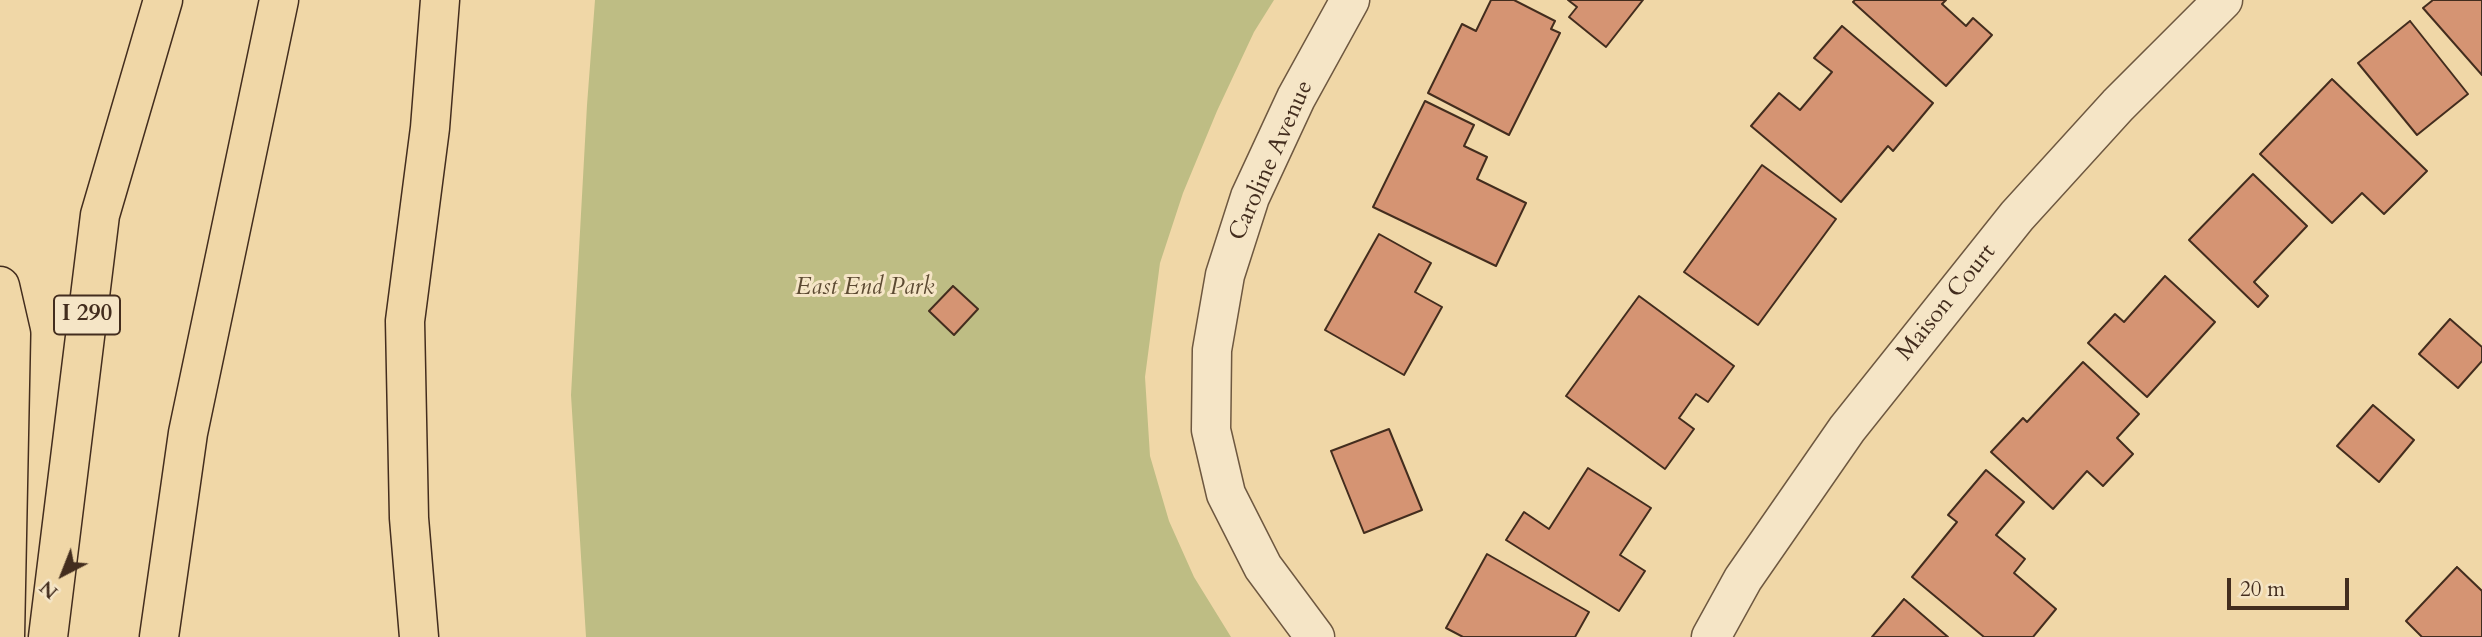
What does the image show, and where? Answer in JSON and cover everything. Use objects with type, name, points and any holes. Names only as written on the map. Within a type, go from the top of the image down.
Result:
[{"type":"highway","name":"I 290","points":[[48,637],[100,215],[163,0]]},
{"type":"highway","points":[[159,637],[188,433],[279,0]]},
{"type":"highway","points":[[419,637],[409,518],[405,321],[430,128],[440,0]]},
{"type":"highway","points":[[0,286],[11,334],[5,637]]},
{"type":"highway","points":[[177,637],[188,433]]},
{"type":"street","name":"Caroline Avenue","points":[[1315,637],[1263,567],[1226,494],[1211,430],[1212,350],[1225,275],[1250,197],[1296,98],[1350,0]]},
{"type":"street","name":"Maison Court","points":[[1710,637],[1743,579],[1847,429],[2017,216],[2118,104],[2223,0]]},
{"type":"green space","name":"East End Park","points":[[595,0],[1274,0],[1254,32],[1183,193],[1160,263],[1145,377],[1150,456],[1169,521],[1194,577],[1231,637],[586,637],[571,395]]},
{"type":"building","points":[[1491,0],[1514,0],[1555,21],[1551,29],[1560,33],[1509,135],[1428,93],[1462,24],[1476,31]]},
{"type":"building","points":[[1568,0],[1643,0],[1606,47],[1569,17],[1577,7]]},
{"type":"building","points":[[1946,0],[1942,4],[1966,26],[1973,18],[1992,35],[1946,86],[1853,2]]},
{"type":"building","points":[[2433,0],[2482,0],[2482,75],[2423,8]]},
{"type":"building","points":[[2410,21],[2468,94],[2417,135],[2358,63]]},
{"type":"building","points":[[1842,26],[1933,103],[1893,151],[1888,146],[1841,202],[1751,126],[1779,93],[1800,110],[1832,72],[1814,58]]},
{"type":"building","points":[[2332,79],[2427,171],[2384,214],[2362,193],[2332,223],[2260,154]]},
{"type":"building","points":[[1425,101],[1474,125],[1464,146],[1487,157],[1477,179],[1526,203],[1496,266],[1373,207]]},
{"type":"building","points":[[1762,165],[1836,219],[1758,325],[1684,272]]},
{"type":"building","points":[[2253,174],[2307,226],[2254,282],[2268,296],[2258,307],[2189,240]]},
{"type":"building","points":[[1379,234],[1431,263],[1415,292],[1442,307],[1404,375],[1325,330]]},
{"type":"building","points":[[2165,276],[2215,322],[2147,397],[2088,343],[2115,314],[2124,322]]},
{"type":"building","points":[[953,286],[978,309],[954,335],[929,311]]},
{"type":"building","points":[[1639,296],[1734,366],[1708,402],[1696,394],[1679,418],[1694,429],[1665,469],[1566,396]]},
{"type":"building","points":[[2450,319],[2482,347],[2482,361],[2458,388],[2419,354]]},
{"type":"building","points":[[2083,362],[2139,414],[2117,438],[2133,454],[2103,486],[2087,471],[2053,509],[1991,452],[2023,418],[2027,422]]},
{"type":"building","points":[[2373,405],[2414,440],[2379,482],[2337,446]]},
{"type":"building","points":[[1389,429],[1422,510],[1364,533],[1331,451]]},
{"type":"building","points":[[1588,468],[1651,508],[1620,555],[1645,571],[1619,611],[1506,540],[1524,512],[1549,529]]},
{"type":"building","points":[[1986,470],[2024,502],[1996,535],[2025,559],[2014,573],[2056,609],[2033,637],[1984,637],[1912,577],[1957,522],[1948,515]]},
{"type":"building","points":[[1487,554],[1589,612],[1575,637],[1463,637],[1446,628]]},
{"type":"building","points":[[2457,567],[2482,591],[2482,637],[2422,637],[2406,621]]},
{"type":"building","points":[[1904,599],[1948,637],[1872,637]]}]
